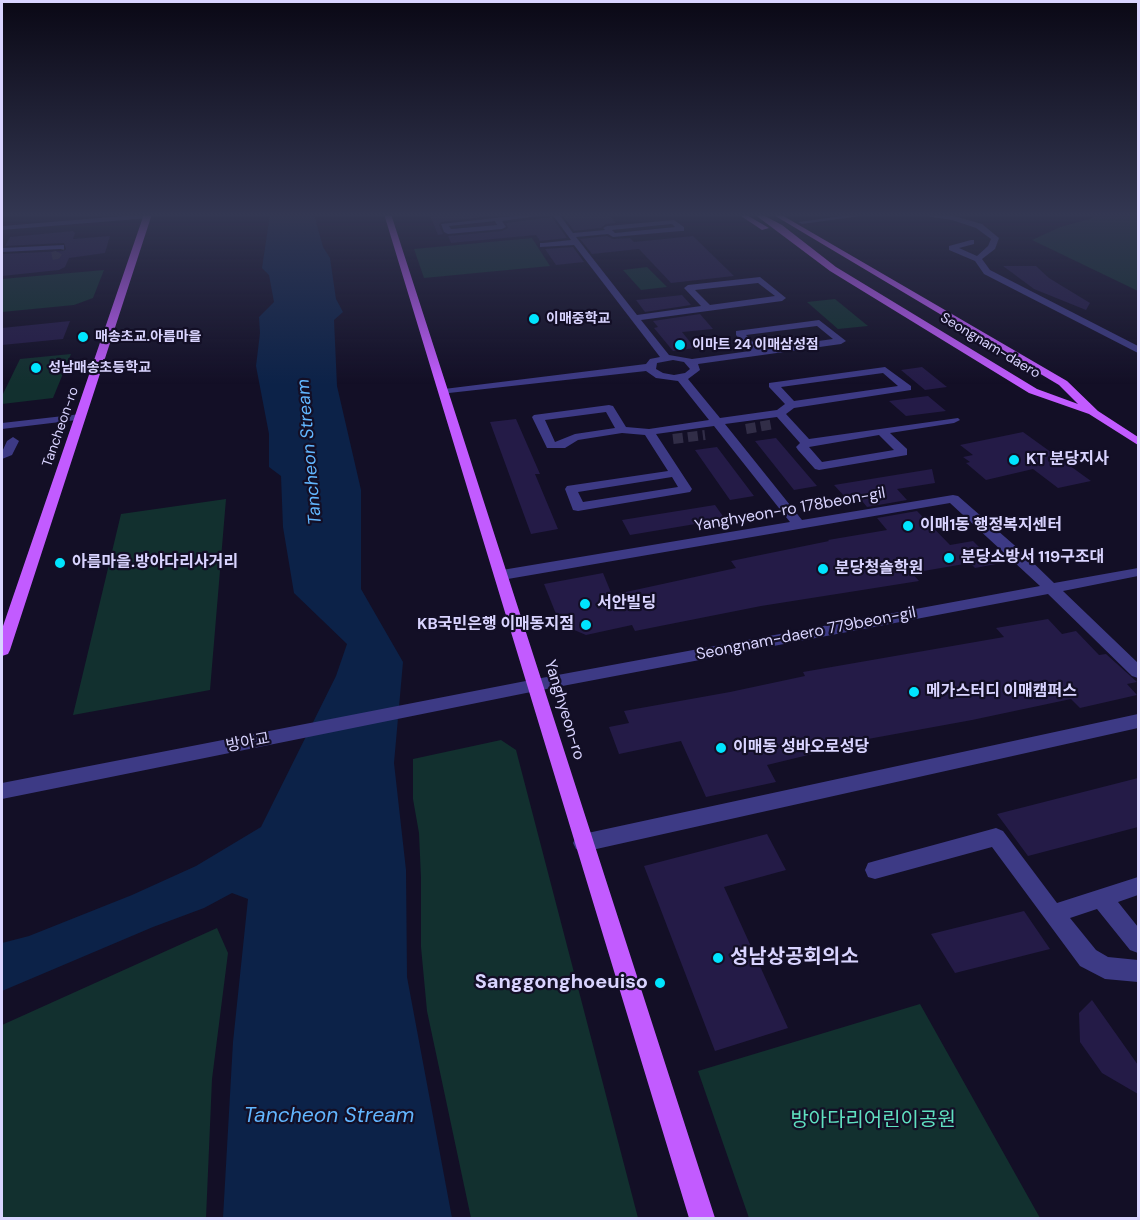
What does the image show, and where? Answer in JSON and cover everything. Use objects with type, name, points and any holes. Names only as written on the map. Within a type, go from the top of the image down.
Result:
[{"type":"main road","name":"Tancheon-ro","points":[[2,650],[129,271]]},
{"type":"main road","name":"Yanghyeon-ro","points":[[405,271],[702,1218]]},
{"type":"main road","name":"Seongnam-daero","points":[[838,271],[1033,391],[1094,413]]},
{"type":"main road","name":"Seongnam-daero","points":[[875,271],[1063,383],[1094,413],[1138,442]]},
{"type":"street","points":[[599,271],[665,357]]},
{"type":"street","points":[[986,271],[1138,350]]},
{"type":"street","points":[[634,318],[782,298],[760,280],[688,288],[707,307]]},
{"type":"street","points":[[689,362],[841,341],[819,323],[739,333],[757,352]]},
{"type":"street","points":[[444,392],[650,367],[660,376],[681,377],[695,370],[689,362],[680,358],[665,357],[654,361],[650,367]]},
{"type":"street","points":[[622,430],[609,408],[538,417],[551,446],[565,444],[575,437],[622,430],[649,432],[721,427],[780,414],[791,405],[907,388],[885,370],[773,385],[791,405]]},
{"type":"street","points":[[681,377],[799,525]]},
{"type":"street","points":[[780,414],[806,443]]},
{"type":"street","points":[[2,426],[81,417]]},
{"type":"street","points":[[881,431],[903,452],[819,466],[802,447],[806,443],[881,431],[954,420]]},
{"type":"street","points":[[705,435],[721,427],[746,429]]},
{"type":"street","points":[[649,432],[676,473],[686,489],[578,507],[571,489],[676,473]]},
{"type":"street","points":[[2,456],[6,455],[13,441]]},
{"type":"street","points":[[623,482],[632,498]]},
{"type":"street","name":"Yanghyeon-ro 178beon-gil","points":[[502,575],[953,499],[1016,554],[1050,588]]},
{"type":"street","name":"Seongnam-daero 779beon-gil","points":[[475,698],[1138,572]]},
{"type":"street","points":[[1050,588],[1138,672]]},
{"type":"street","name":"방아교","points":[[2,791],[475,698]]},
{"type":"street","points":[[583,843],[1138,721]]},
{"type":"street","points":[[875,870],[996,837],[1088,958],[1105,968],[1138,971]]},
{"type":"street","points":[[1053,914],[1138,886]]},
{"type":"street","points":[[1101,898],[1138,943]]},
{"type":"green space","points":[[104,271],[93,298],[74,305],[2,312],[2,279]]},
{"type":"green space","points":[[422,271],[498,271],[424,278]]},
{"type":"green space","points":[[624,271],[651,271],[667,287],[641,290]]},
{"type":"green space","points":[[1096,271],[1138,271],[1138,291]]},
{"type":"green space","points":[[835,299],[868,326],[838,329],[807,302]]},
{"type":"green space","points":[[71,354],[53,398],[2,404],[2,396],[20,359]]},
{"type":"green space","points":[[226,499],[210,690],[73,715],[121,514]]},
{"type":"green space","points":[[501,740],[516,750],[638,1218],[471,1218],[427,1011],[421,947],[421,878],[419,833],[413,799],[413,759]]},
{"type":"green space","points":[[217,928],[228,953],[212,1079],[206,1218],[2,1218],[2,1025]]},
{"type":"green space","name":"방아다리어린이공원","points":[[920,1004],[1040,1218],[749,1218],[698,1071]]},
{"type":"water","name":"Tancheon Stream","points":[[265,271],[332,271],[336,299],[343,312],[334,320],[337,386],[361,490],[361,589],[403,662],[394,763],[406,870],[407,977],[452,1218],[223,1218],[233,1042],[248,899],[232,893],[204,908],[153,927],[2,991],[2,943],[29,936],[132,895],[196,866],[261,827],[336,676],[347,644],[294,593],[283,527],[281,476],[269,467],[269,434],[256,366],[260,333],[259,317],[274,302],[269,275]]},
{"type":"building","points":[[2,271],[50,271],[2,276]]},
{"type":"building","points":[[660,271],[729,271],[734,276],[671,283]]},
{"type":"building","points":[[1010,271],[1041,271],[1090,303],[1086,310],[1034,289]]},
{"type":"building","points":[[682,295],[691,305],[645,312],[636,300]]},
{"type":"building","points":[[700,314],[713,329],[682,332],[695,348],[673,351],[654,328],[658,327],[653,321]]},
{"type":"building","points":[[70,321],[63,339],[2,345],[2,328]]},
{"type":"building","points":[[922,367],[947,387],[925,390],[901,370]]},
{"type":"building","points":[[928,396],[946,411],[906,416],[889,401]]},
{"type":"building","points":[[516,419],[540,474],[535,474],[558,529],[531,534],[490,422]]},
{"type":"building","name":"KT 분당지사","points":[[1023,432],[1091,481],[1058,488],[1033,469],[986,480],[966,463],[970,462],[963,457],[973,455],[960,445]]},
{"type":"building","points":[[776,438],[817,486],[794,490],[755,441]]},
{"type":"building","points":[[717,447],[754,496],[730,500],[695,450]]},
{"type":"building","points":[[932,469],[935,483],[897,489],[907,500],[867,507],[858,496],[846,498],[834,485]]},
{"type":"building","points":[[715,505],[725,519],[630,535],[622,520]]},
{"type":"building","points":[[917,511],[950,545],[973,541],[996,564],[975,568],[970,563],[912,573],[919,581],[761,606],[635,631],[632,625],[586,635],[560,624],[544,584],[603,573],[612,595],[736,568],[731,561],[887,530],[877,518]]},
{"type":"building","points":[[1048,619],[1062,634],[1076,631],[1099,655],[1106,654],[1137,682],[1127,684],[1137,695],[1080,708],[1071,699],[835,745],[837,748],[767,765],[776,782],[706,797],[681,741],[619,754],[609,727],[629,723],[624,711],[805,676],[803,672],[1004,637],[996,628]]},
{"type":"building","points":[[1138,778],[1138,827],[1028,856],[997,814]]},
{"type":"building","name":"성남상공회의소","points":[[767,834],[786,870],[724,887],[788,1028],[715,1051],[644,866]]},
{"type":"building","points":[[1024,911],[1050,949],[955,973],[931,934]]},
{"type":"building","points":[[1092,1000],[1138,1065],[1138,1094],[1102,1073],[1080,1042],[1079,1013]]},
{"type":"tunnel","points":[[746,429],[774,424]]},
{"type":"tunnel","points":[[673,439],[705,435]]},
{"type":"place","name":"이매중학교","points":[[534,319]]},
{"type":"place","name":"매송초교.아름마을","points":[[83,337]]},
{"type":"place","name":"이마트 24 이매삼성점","points":[[680,345]]},
{"type":"place","name":"성남매송초등학교","points":[[36,368]]},
{"type":"place","name":"KT 분당지사","points":[[1014,460]]},
{"type":"place","name":"이매1동 행정복지센터","points":[[908,526]]},
{"type":"place","name":"분당소방서 119구조대","points":[[949,558]]},
{"type":"place","name":"아름마을.방아다리사거리","points":[[60,563]]},
{"type":"place","name":"분당청솔학원","points":[[823,569]]},
{"type":"place","name":"서안빌딩","points":[[585,604]]},
{"type":"place","name":"KB국민은행 이매동지점","points":[[586,625]]},
{"type":"place","name":"메가스터디 이매캠퍼스","points":[[914,692]]},
{"type":"place","name":"이매동 성바오로성당","points":[[721,748]]},
{"type":"place","name":"성남상공회의소","points":[[718,958]]},
{"type":"place","name":"Sanggonghoeuiso","points":[[660,983]]}]
